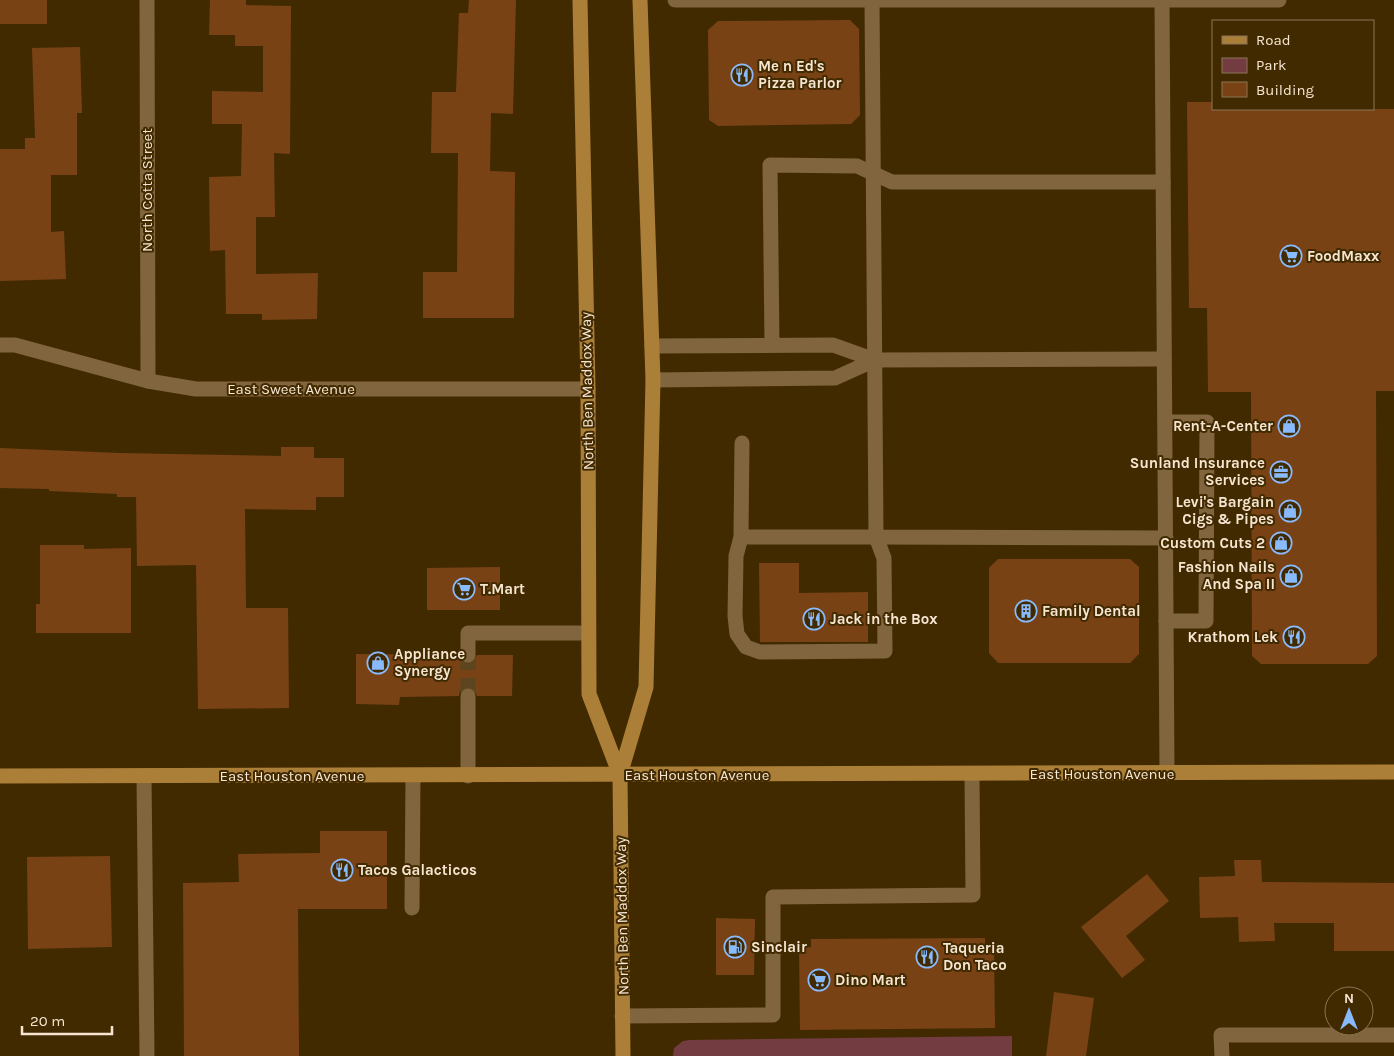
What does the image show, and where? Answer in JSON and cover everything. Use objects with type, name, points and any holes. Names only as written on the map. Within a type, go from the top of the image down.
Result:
[{"type":"main road","name":"North Ben Maddox Way","points":[[580,0],[588,389],[589,694],[620,775]]},
{"type":"main road","name":"North Ben Maddox Way","points":[[623,1056],[620,775],[646,687],[653,380],[640,0]]},
{"type":"main road","name":"East Houston Avenue","points":[[0,776],[1394,772]]},
{"type":"street","name":"North Cotta Street","points":[[147,0],[148,381]]},
{"type":"street","points":[[675,0],[1279,0]]},
{"type":"street","points":[[742,443],[742,537],[736,556],[735,616],[737,634],[746,647],[760,652],[885,651],[884,558],[876,537],[872,0]]},
{"type":"street","points":[[1162,0],[1167,773]]},
{"type":"street","points":[[772,345],[770,164],[857,166],[892,182],[1163,182]]},
{"type":"street","name":"East Sweet Avenue","points":[[0,345],[15,345],[148,381],[196,389],[588,389]]},
{"type":"street","points":[[652,346],[833,345],[875,360],[1164,359]]},
{"type":"street","points":[[653,380],[835,378],[875,360]]},
{"type":"street","points":[[1165,422],[1206,422],[1206,621],[1166,621]]},
{"type":"street","points":[[742,537],[1166,538]]},
{"type":"street","points":[[468,655],[468,633],[588,633]]},
{"type":"street","points":[[468,696],[468,776]]},
{"type":"street","points":[[622,1016],[774,1015],[773,898],[973,896],[972,774]]},
{"type":"street","points":[[144,776],[148,1056]]},
{"type":"street","points":[[412,908],[413,776]]},
{"type":"street","points":[[1222,1056],[1222,1035],[1394,1035]]},
{"type":"green space","points":[[1012,1036],[1012,1056],[673,1056],[674,1048],[683,1041],[690,1040]]},
{"type":"building","points":[[0,0],[47,0],[47,24],[0,24]]},
{"type":"building","points":[[210,0],[246,0],[246,5],[291,6],[290,154],[274,153],[275,217],[256,217],[256,274],[318,273],[317,319],[262,320],[262,314],[226,314],[225,250],[210,251],[209,177],[241,176],[242,124],[212,124],[212,91],[263,92],[263,46],[235,46],[235,35],[209,35]]},
{"type":"building","points":[[469,0],[516,0],[513,114],[491,113],[490,171],[515,172],[514,318],[423,318],[423,272],[457,272],[458,153],[431,153],[432,92],[456,92],[459,13],[468,13]]},
{"type":"building","points":[[850,20],[859,29],[860,115],[851,124],[718,126],[709,120],[708,30],[718,21]]},
{"type":"building","points":[[80,47],[82,113],[77,113],[77,175],[51,175],[51,232],[64,231],[66,279],[0,281],[0,149],[25,149],[25,138],[35,138],[32,48]]},
{"type":"building","name":"FoodMaxx","points":[[1187,102],[1212,102],[1212,110],[1394,109],[1394,391],[1376,391],[1377,656],[1368,664],[1261,664],[1252,656],[1251,392],[1208,392],[1207,308],[1189,308]]},
{"type":"building","points":[[281,447],[314,447],[314,458],[344,458],[344,497],[316,497],[316,510],[245,509],[246,608],[288,608],[289,708],[198,709],[196,565],[137,566],[136,497],[117,497],[117,494],[49,491],[49,489],[0,488],[0,448],[119,453],[281,456]]},
{"type":"building","points":[[40,545],[84,545],[84,549],[131,548],[131,633],[36,633],[36,604],[40,604]]},
{"type":"building","points":[[998,559],[1130,559],[1139,567],[1139,654],[1130,663],[998,663],[989,653],[989,568]]},
{"type":"building","name":"Jack in the Box","points":[[759,563],[799,563],[799,593],[868,592],[868,642],[760,642]]},
{"type":"building","name":"T.Mart","points":[[500,567],[500,610],[427,610],[427,568]]},
{"type":"building","points":[[356,654],[459,655],[460,660],[468,664],[473,663],[477,655],[513,655],[512,696],[477,696],[473,688],[468,687],[460,691],[459,696],[400,697],[399,705],[356,704]]},
{"type":"building","points":[[320,831],[387,831],[387,909],[298,909],[299,1056],[184,1056],[183,883],[239,882],[238,854],[320,853]]},
{"type":"building","points":[[110,856],[112,947],[28,949],[27,857]]},
{"type":"building","points":[[1234,860],[1261,860],[1262,882],[1394,883],[1394,951],[1334,951],[1334,923],[1274,923],[1275,941],[1239,942],[1238,917],[1200,918],[1199,877],[1235,876]]},
{"type":"building","points":[[1147,874],[1169,901],[1126,936],[1145,960],[1122,978],[1081,927]]},
{"type":"building","name":"Sinclair","points":[[716,918],[755,919],[754,975],[716,975]]},
{"type":"building","points":[[985,938],[985,944],[994,944],[995,1028],[800,1030],[799,948],[811,947],[811,939]]},
{"type":"building","points":[[1054,992],[1094,998],[1086,1056],[1046,1056]]},
{"type":"tunnel","points":[[468,655],[468,696]]},
{"type":"place","name":"Me n Ed's Pizza Parlor","points":[[742,75]]},
{"type":"place","name":"FoodMaxx","points":[[1291,256]]},
{"type":"place","name":"Rent-A-Center","points":[[1289,426]]},
{"type":"place","name":"Sunland Insurance Services","points":[[1281,472]]},
{"type":"place","name":"Levi's Bargain Cigs & Pipes","points":[[1290,511]]},
{"type":"place","name":"Custom Cuts 2","points":[[1281,543]]},
{"type":"place","name":"Fashion Nails And Spa II","points":[[1291,576]]},
{"type":"place","name":"T.Mart","points":[[464,589]]},
{"type":"place","name":"Family Dental","points":[[1026,611]]},
{"type":"place","name":"Jack in the Box","points":[[814,619]]},
{"type":"place","name":"Krathom Lek","points":[[1294,637]]},
{"type":"place","name":"Appliance Synergy","points":[[378,663]]},
{"type":"place","name":"Tacos Galacticos","points":[[342,870]]},
{"type":"place","name":"Sinclair","points":[[735,947]]},
{"type":"place","name":"Taqueria Don Taco","points":[[927,957]]},
{"type":"place","name":"Dino Mart","points":[[819,980]]}]
